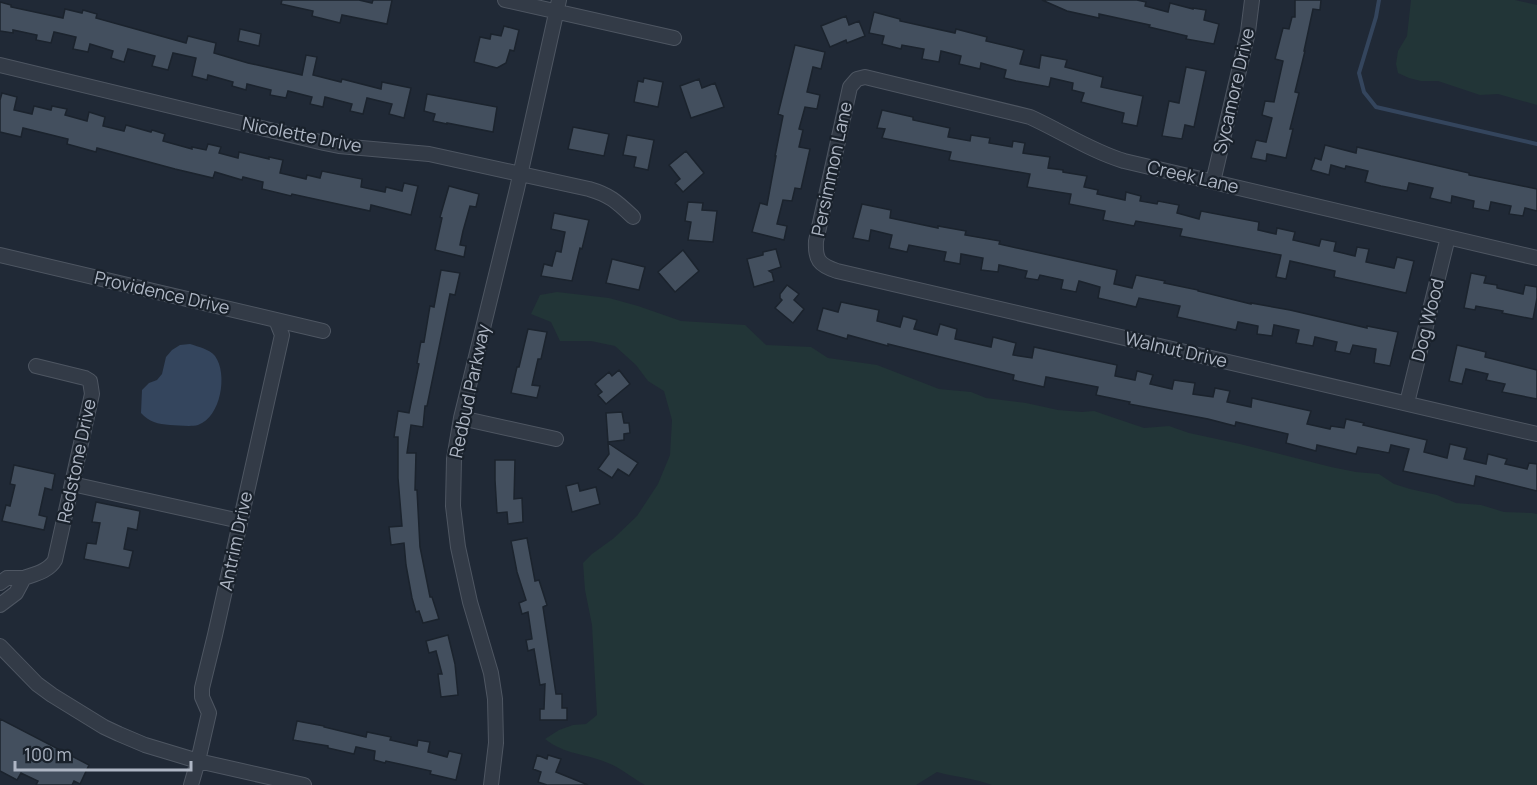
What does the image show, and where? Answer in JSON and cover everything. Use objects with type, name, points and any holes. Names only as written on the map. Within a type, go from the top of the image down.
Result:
[{"type":"street","points":[[505,0],[558,6],[674,38]]},
{"type":"street","name":"Sycamore Drive","points":[[1213,182],[1248,32],[1252,0]]},
{"type":"street","name":"Redbud Parkway","points":[[491,785],[496,743],[495,699],[491,673],[458,547],[453,506],[454,459],[461,418],[558,6]]},
{"type":"street","name":"Nicolette Drive","points":[[0,65],[324,143],[429,154],[589,189],[617,202],[633,217]]},
{"type":"street","name":"Creek Lane","points":[[857,79],[865,77],[1030,117],[1112,158],[1537,258]]},
{"type":"street","name":"Persimmon Lane","points":[[818,261],[815,251],[816,241],[850,87],[857,79]]},
{"type":"street","name":"Dog Wood","points":[[1407,403],[1448,237]]},
{"type":"street","name":"Providence Drive","points":[[0,255],[323,331]]},
{"type":"street","name":"Walnut Drive","points":[[818,261],[826,268],[837,271],[1537,434]]},
{"type":"street","name":"Antrim Drive","points":[[191,785],[208,713],[202,697],[202,688],[282,335],[276,320]]},
{"type":"street","name":"Redstone Drive","points":[[0,583],[7,578],[24,578],[46,569],[55,561],[91,401],[90,381],[36,366]]},
{"type":"street","points":[[461,418],[556,439]]},
{"type":"street","points":[[72,484],[240,521]]},
{"type":"street","name":"Redstone Drive","points":[[0,605],[16,593],[24,578]]},
{"type":"street","points":[[0,646],[37,684],[104,727],[145,745],[198,761],[304,785]]},
{"type":"shaded area","points":[[1411,0],[1515,0],[1537,5],[1537,105],[1498,94],[1480,95],[1438,81],[1421,81],[1398,73],[1396,64],[1398,51],[1407,36]]},
{"type":"shaded area","points":[[557,292],[609,298],[681,321],[745,325],[766,345],[811,347],[828,358],[877,365],[939,389],[971,392],[986,398],[1058,410],[1094,411],[1144,428],[1169,426],[1189,433],[1331,467],[1379,474],[1394,484],[1437,495],[1456,503],[1481,505],[1504,512],[1537,514],[1537,785],[992,785],[937,772],[916,785],[645,785],[608,763],[560,748],[545,739],[559,730],[573,725],[586,724],[597,715],[592,625],[585,590],[583,563],[637,516],[658,484],[670,455],[672,420],[664,391],[648,381],[636,365],[615,346],[591,341],[560,341],[551,322],[531,314],[540,295]]},
{"type":"water","points":[[190,344],[210,352],[219,364],[220,394],[212,413],[198,425],[188,426],[158,423],[144,416],[141,413],[142,390],[162,374],[166,357],[172,350],[180,345]]},
{"type":"building","points":[[282,0],[359,0],[372,3],[373,0],[392,0],[387,24],[342,15],[340,23],[312,16],[313,11],[281,4]]},
{"type":"building","points":[[1042,0],[1137,0],[1146,2],[1145,6],[1168,12],[1170,3],[1206,10],[1204,20],[1219,24],[1214,44],[1186,39],[1187,36],[1149,27],[1150,25],[1099,14],[1099,18],[1067,11]]},
{"type":"building","points":[[1295,0],[1321,0],[1320,10],[1313,9],[1295,92],[1299,93],[1286,158],[1267,154],[1266,161],[1251,158],[1256,140],[1266,142],[1272,118],[1262,115],[1265,101],[1274,102],[1283,61],[1275,59],[1283,28],[1289,29],[1292,17],[1295,17]]},
{"type":"building","points":[[0,2],[11,5],[11,7],[63,18],[65,9],[82,13],[83,10],[97,14],[96,18],[186,43],[188,36],[216,43],[214,53],[302,75],[306,55],[317,57],[313,75],[341,82],[342,79],[381,89],[382,82],[411,88],[404,118],[389,114],[392,104],[367,98],[363,114],[350,111],[352,104],[325,97],[323,107],[310,104],[312,97],[288,91],[286,98],[270,95],[271,90],[247,84],[246,90],[232,86],[233,82],[208,75],[207,80],[192,76],[196,58],[173,53],[168,70],[152,66],[155,56],[128,49],[124,62],[111,58],[113,51],[90,44],[88,52],[73,49],[76,37],[54,32],[51,43],[36,40],[37,35],[13,30],[13,33],[0,31]]},
{"type":"building","points":[[874,12],[900,19],[900,21],[955,33],[956,29],[987,37],[986,41],[1024,50],[1020,64],[1039,68],[1041,55],[1067,60],[1065,67],[1103,77],[1101,87],[1143,96],[1137,126],[1122,123],[1124,113],[1081,102],[1084,93],[1072,90],[1073,83],[1051,78],[1049,87],[1016,81],[1004,78],[1006,70],[981,63],[980,69],[959,64],[961,56],[941,51],[939,62],[922,59],[924,49],[902,45],[901,49],[882,44],[884,36],[869,33]]},
{"type":"building","points":[[846,16],[849,25],[859,21],[865,36],[847,43],[846,40],[830,47],[821,26]]},
{"type":"building","points":[[504,26],[519,30],[514,51],[510,50],[506,63],[497,68],[474,62],[480,37],[490,39],[491,34],[501,36]]},
{"type":"building","points":[[240,29],[261,34],[259,46],[238,41]]},
{"type":"building","points":[[795,45],[825,52],[821,69],[813,67],[807,92],[820,95],[817,109],[805,107],[799,129],[803,130],[799,147],[810,149],[801,189],[795,188],[792,201],[783,200],[777,224],[787,226],[784,240],[752,232],[760,203],[767,205],[783,116],[778,114]]},
{"type":"building","points":[[1186,67],[1206,71],[1194,127],[1185,125],[1182,139],[1162,136],[1169,101],[1179,103]]},
{"type":"building","points":[[644,78],[663,82],[658,107],[634,102],[638,81],[643,82]]},
{"type":"building","points":[[699,79],[702,88],[715,83],[724,107],[691,118],[680,86]]},
{"type":"building","points":[[2,93],[17,97],[14,110],[32,114],[34,106],[51,110],[52,106],[67,109],[65,115],[87,121],[89,112],[105,117],[103,126],[124,131],[126,125],[151,132],[152,130],[165,134],[163,141],[192,149],[192,147],[206,150],[208,144],[221,147],[219,153],[238,158],[239,152],[283,160],[280,173],[306,179],[307,175],[320,178],[322,171],[362,179],[361,187],[385,192],[386,187],[402,191],[404,183],[418,186],[411,215],[371,205],[370,211],[292,194],[291,196],[262,189],[263,182],[243,177],[242,180],[215,172],[213,178],[97,148],[96,152],[67,144],[68,139],[23,128],[21,137],[0,132]]},
{"type":"building","points":[[427,94],[497,107],[493,132],[433,121],[435,114],[424,111]]},
{"type":"building","points":[[882,110],[950,128],[948,137],[970,141],[971,135],[990,138],[989,143],[1012,147],[1013,141],[1025,143],[1023,153],[1050,157],[1048,168],[1087,176],[1084,187],[1098,190],[1097,194],[1125,200],[1126,192],[1141,196],[1140,201],[1157,204],[1158,201],[1179,205],[1177,213],[1199,219],[1201,211],[1259,222],[1258,230],[1276,234],[1277,228],[1295,232],[1293,240],[1319,246],[1321,239],[1336,242],[1334,251],[1355,256],[1357,247],[1369,249],[1366,262],[1394,268],[1397,257],[1414,261],[1406,293],[1334,277],[1335,271],[1290,261],[1286,279],[1276,277],[1281,255],[1180,236],[1182,229],[1136,221],[1134,226],[1103,220],[1105,211],[1069,204],[1071,194],[1027,187],[1030,174],[949,160],[951,152],[882,138],[885,129],[877,128]]},
{"type":"building","points":[[573,127],[609,134],[604,156],[568,149]]},
{"type":"building","points":[[627,135],[654,140],[648,170],[634,167],[636,157],[623,155]]},
{"type":"building","points":[[1325,145],[1356,153],[1357,147],[1469,173],[1469,175],[1537,189],[1537,211],[1525,208],[1523,216],[1509,214],[1511,206],[1491,202],[1489,211],[1473,208],[1474,201],[1452,196],[1451,203],[1430,198],[1433,188],[1409,183],[1407,191],[1365,182],[1368,171],[1346,166],[1345,169],[1331,165],[1329,175],[1311,170],[1315,158],[1321,160]]},
{"type":"building","points":[[686,151],[704,173],[683,192],[675,183],[680,179],[669,165]]},
{"type":"building","points":[[449,186],[479,194],[476,207],[470,206],[463,231],[460,245],[466,246],[464,257],[435,250],[442,218],[440,217]]},
{"type":"building","points":[[688,202],[703,203],[702,210],[717,211],[713,242],[688,240],[691,222],[685,221]]},
{"type":"building","points":[[862,204],[891,210],[890,218],[966,231],[965,235],[1000,241],[999,244],[1117,270],[1114,284],[1132,288],[1136,275],[1251,304],[1290,310],[1367,328],[1367,326],[1398,332],[1390,366],[1374,363],[1376,349],[1353,345],[1350,354],[1335,351],[1337,342],[1315,337],[1313,346],[1296,343],[1299,330],[1274,325],[1272,336],[1257,334],[1258,326],[1238,322],[1236,330],[1177,317],[1180,306],[1139,298],[1136,307],[1098,298],[1100,287],[1079,281],[1076,292],[1061,289],[1063,280],[1040,275],[1038,280],[1025,278],[1027,271],[999,265],[998,272],[981,270],[983,258],[961,254],[960,264],[944,261],[946,252],[909,245],[907,252],[889,248],[892,235],[871,230],[869,241],[853,238]]},
{"type":"building","points":[[554,213],[589,220],[572,281],[541,276],[544,264],[552,266],[556,251],[561,252],[565,232],[551,229]]},
{"type":"building","points":[[776,249],[781,267],[769,271],[774,281],[754,287],[747,259]]},
{"type":"building","points":[[683,250],[699,271],[675,292],[658,272]]},
{"type":"building","points":[[612,259],[645,267],[639,290],[606,283]]},
{"type":"building","points":[[441,270],[460,273],[455,295],[450,294],[427,406],[425,406],[423,427],[411,425],[407,453],[416,453],[415,490],[417,490],[420,547],[430,597],[432,597],[439,619],[423,623],[419,611],[416,612],[412,598],[404,543],[391,545],[389,527],[402,526],[398,478],[398,437],[394,437],[398,411],[409,413],[419,364],[417,363],[421,341],[424,342],[430,306],[434,307]]},
{"type":"building","points":[[1471,273],[1486,276],[1484,283],[1523,294],[1525,285],[1537,287],[1533,319],[1476,306],[1475,310],[1464,308]]},
{"type":"building","points":[[787,285],[799,294],[794,300],[804,309],[793,323],[775,308],[782,300],[780,294]]},
{"type":"building","points":[[841,302],[879,310],[877,321],[900,327],[903,316],[917,320],[914,329],[937,335],[940,324],[957,329],[955,339],[991,347],[993,337],[1016,343],[1013,355],[1032,358],[1034,347],[1117,365],[1115,376],[1135,380],[1137,371],[1153,375],[1150,384],[1172,389],[1174,380],[1195,383],[1193,394],[1213,397],[1215,388],[1230,391],[1227,402],[1251,407],[1252,398],[1311,411],[1307,424],[1330,429],[1331,426],[1344,428],[1346,419],[1364,423],[1363,425],[1427,440],[1424,452],[1447,458],[1450,444],[1467,448],[1464,459],[1486,464],[1488,454],[1507,459],[1505,464],[1527,469],[1529,463],[1537,464],[1537,491],[1476,476],[1474,486],[1403,471],[1409,449],[1391,445],[1389,453],[1358,447],[1356,454],[1317,445],[1316,451],[1286,443],[1288,434],[1236,422],[1235,426],[1129,404],[1130,402],[1096,395],[1098,387],[1046,377],[1044,387],[1013,380],[1014,375],[888,344],[888,346],[848,335],[847,339],[817,330],[823,308],[838,312]]},
{"type":"building","points":[[528,329],[547,332],[532,385],[540,386],[537,398],[511,393]]},
{"type":"building","points":[[1457,345],[1486,352],[1485,357],[1537,370],[1537,399],[1502,392],[1505,384],[1486,380],[1488,374],[1466,369],[1462,384],[1449,381]]},
{"type":"building","points":[[619,370],[630,384],[606,404],[598,395],[602,392],[595,384],[609,372],[612,376]]},
{"type":"building","points":[[622,412],[624,423],[629,423],[630,433],[624,434],[624,440],[608,442],[606,413]]},
{"type":"building","points":[[608,443],[638,463],[629,476],[618,469],[612,478],[598,469],[609,454]]},
{"type":"building","points":[[495,460],[515,460],[514,499],[522,498],[523,522],[508,524],[507,512],[497,513]]},
{"type":"building","points":[[14,465],[55,474],[52,490],[45,488],[39,515],[47,517],[44,530],[2,521],[6,505],[10,506],[15,485],[10,484]]},
{"type":"building","points":[[578,483],[580,491],[596,487],[600,504],[572,512],[566,486]]},
{"type":"building","points":[[96,502],[140,511],[137,530],[128,528],[124,549],[133,551],[129,568],[84,559],[87,543],[96,544],[100,523],[92,522]]},
{"type":"building","points":[[527,538],[535,581],[539,580],[547,605],[543,607],[556,694],[562,694],[562,708],[567,708],[567,720],[540,720],[540,709],[544,709],[545,684],[540,685],[534,649],[528,651],[526,640],[532,639],[528,612],[522,614],[519,603],[526,600],[517,572],[511,541]]},
{"type":"building","points":[[448,635],[455,664],[458,695],[441,697],[438,674],[442,674],[436,651],[429,653],[426,641]]},
{"type":"building","points":[[0,719],[89,765],[80,784],[74,781],[72,785],[36,785],[38,781],[21,773],[17,780],[0,771]]},
{"type":"building","points":[[297,721],[366,737],[367,732],[391,737],[390,740],[417,746],[418,740],[430,742],[428,752],[447,757],[449,751],[462,754],[456,780],[430,774],[431,771],[374,760],[375,751],[356,747],[354,754],[328,748],[328,746],[293,740]]},
{"type":"building","points":[[537,755],[547,759],[548,755],[561,759],[556,772],[588,785],[547,785],[538,782],[541,772],[533,769]]},
{"type":"waterway","points":[[1379,0],[1359,73],[1364,92],[1376,107],[1537,144]]}]
